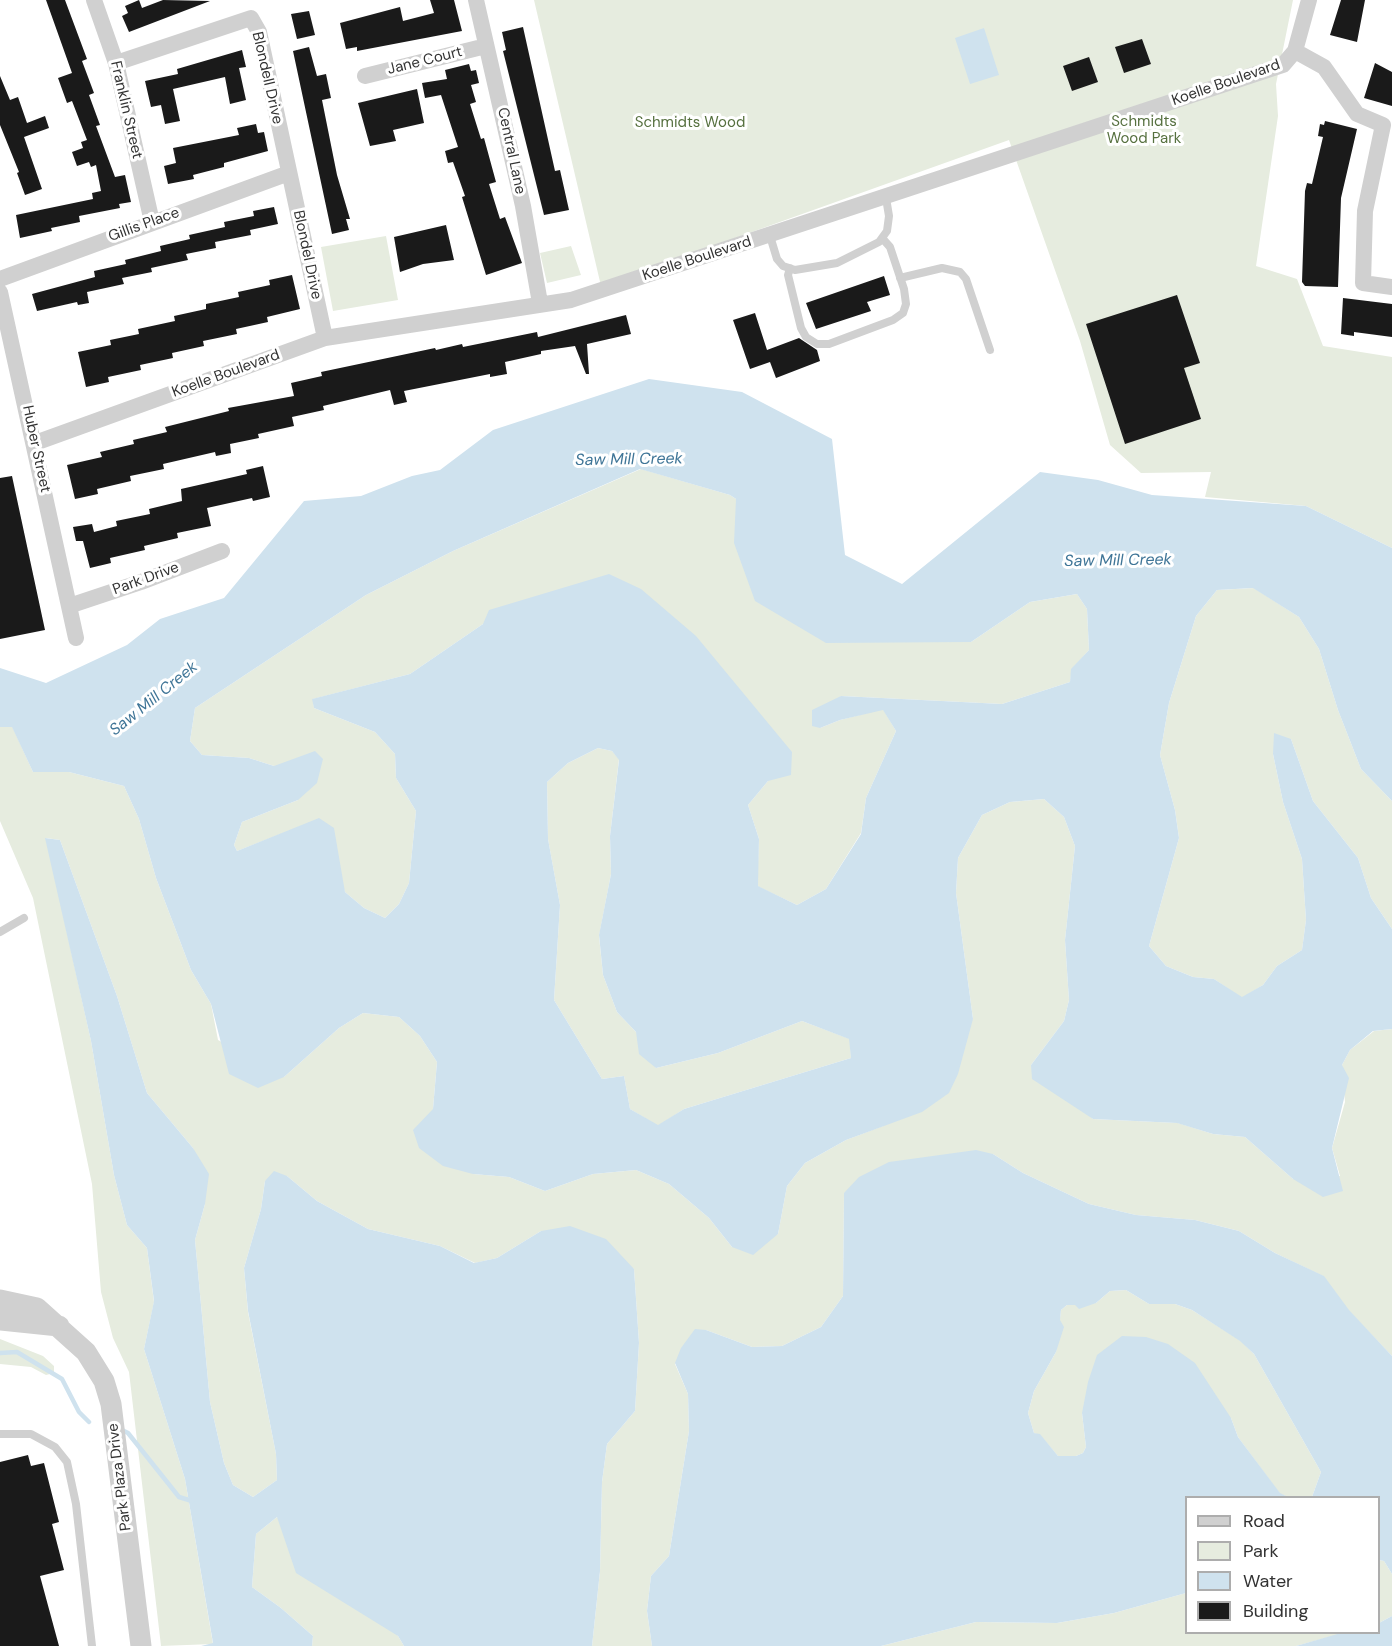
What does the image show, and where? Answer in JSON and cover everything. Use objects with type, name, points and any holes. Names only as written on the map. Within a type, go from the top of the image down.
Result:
[{"type":"street","name":"Franklin Street","points":[[94,0],[116,63],[152,222]]},
{"type":"street","name":"Central Lane","points":[[476,0],[523,206],[540,303]]},
{"type":"street","name":"Koelle Boulevard","points":[[35,443],[325,338],[540,303],[572,300],[886,198],[1282,65],[1295,51],[1309,0]]},
{"type":"street","name":"Blondell Drive","points":[[116,63],[251,18],[259,33],[289,173]]},
{"type":"street","name":"Jane Court","points":[[365,76],[486,46]]},
{"type":"street","points":[[1295,51],[1324,67],[1357,114],[1387,126],[1365,211],[1363,283],[1392,287]]},
{"type":"street","name":"Gillis Place","points":[[0,279],[289,173]]},
{"type":"street","name":"Blondel Drive","points":[[289,173],[325,338]]},
{"type":"street","name":"Huber Street","points":[[0,292],[76,638]]},
{"type":"street","name":"Park Drive","points":[[69,606],[222,551]]},
{"type":"street","name":"Park Plaza Drive","points":[[0,1300],[37,1308],[59,1326],[93,1360],[108,1392],[141,1646]]},
{"type":"street","points":[[0,1320],[59,1326]]},
{"type":"lane","points":[[770,236],[777,259],[795,270],[837,262],[882,238],[887,231],[889,216],[886,198]]},
{"type":"lane","points":[[790,268],[788,275],[801,328],[806,338],[817,344],[828,344],[893,320],[903,313],[906,304],[900,278],[890,247],[882,238]]},
{"type":"lane","points":[[900,278],[942,268],[960,272],[966,279],[990,350]]},
{"type":"lane","points":[[0,932],[24,918]]},
{"type":"lane","points":[[0,1434],[31,1434],[55,1447],[67,1462],[76,1504],[92,1646]]},
{"type":"green space","points":[[534,0],[1293,0],[1276,84],[1278,116],[1256,266],[1297,279],[1323,346],[1392,357],[1392,548],[1306,506],[1205,497],[1211,472],[1141,473],[1110,445],[1080,341],[1009,140],[601,286]]},
{"type":"green space","points":[[386,236],[398,300],[333,311],[321,247]]},
{"type":"green space","points":[[571,246],[581,275],[547,283],[540,253]]},
{"type":"green space","points":[[641,469],[730,495],[736,499],[737,505],[971,642],[1030,602],[1077,594],[1087,609],[1089,650],[1072,669],[1070,682],[1002,704],[841,696],[820,728],[840,720],[883,709],[896,731],[866,798],[861,833],[826,889],[797,905],[757,886],[759,839],[748,805],[768,781],[483,624],[410,674],[313,699],[314,708],[375,732],[395,754],[396,778],[416,811],[409,883],[399,904],[385,918],[364,908],[345,892],[319,819],[237,851],[234,845],[242,822],[298,800],[274,766],[249,758],[202,755],[190,741],[195,708],[366,595],[453,551]]},
{"type":"green space","points":[[1254,588],[1299,617],[1319,649],[1338,710],[1361,769],[1392,801],[1392,929],[1371,898],[1358,858],[1313,801],[1291,739],[1273,754],[1283,802],[1302,859],[1306,920],[1302,950],[1277,966],[1263,985],[1242,998],[1214,979],[1193,977],[1166,966],[1149,946],[1179,838],[1175,810],[1160,755],[1169,703],[1196,616],[1217,590]]},
{"type":"green space","points":[[12,726],[33,772],[69,772],[124,786],[139,819],[156,878],[191,970],[211,1004],[218,1040],[284,1077],[339,1028],[363,1013],[399,1017],[420,1036],[437,1062],[433,1109],[473,1174],[509,1177],[545,1191],[593,1174],[636,1170],[669,1184],[709,1218],[732,1247],[778,1234],[787,1186],[805,1163],[846,1140],[883,1126],[973,1019],[956,893],[958,858],[982,815],[1010,802],[1044,799],[1064,817],[1075,846],[1065,940],[1069,1000],[1064,1021],[1031,1065],[1093,1119],[1178,1123],[1213,1134],[1245,1137],[1293,1179],[1340,1176],[1332,1148],[1345,1102],[1342,1065],[1350,1050],[1374,1031],[1392,1029],[1392,1356],[1348,1310],[1323,1276],[1275,1253],[1239,1231],[1195,1220],[1136,1215],[1089,1204],[1023,1173],[993,1154],[844,1193],[843,1296],[821,1327],[782,1346],[752,1347],[706,1330],[675,1364],[688,1394],[689,1431],[669,1556],[651,1576],[647,1611],[652,1646],[592,1646],[600,1571],[602,1482],[607,1444],[635,1411],[639,1343],[634,1269],[541,1231],[497,1258],[475,1263],[440,1246],[368,1229],[317,1201],[287,1176],[265,1181],[261,1209],[244,1268],[248,1312],[276,1454],[277,1480],[253,1497],[233,1485],[224,1463],[210,1402],[195,1240],[205,1204],[193,1148],[147,1093],[117,996],[60,840],[46,838],[91,1041],[114,1175],[127,1225],[147,1248],[154,1302],[144,1349],[185,1479],[213,1644],[161,1646],[129,1372],[113,1338],[101,1292],[92,1184],[33,898],[0,821],[0,727]]},
{"type":"green space","points":[[598,748],[612,751],[619,759],[610,836],[611,874],[599,936],[603,975],[617,1012],[636,1032],[656,1068],[718,1053],[802,1021],[850,1039],[851,1058],[684,1109],[658,1126],[630,1109],[624,1076],[602,1079],[554,1000],[560,905],[548,839],[547,782],[568,763]]},
{"type":"green space","points":[[1126,1290],[1149,1304],[1175,1304],[1192,1310],[1241,1341],[1254,1354],[1321,1472],[1312,1496],[1280,1494],[1238,1437],[1231,1418],[1082,1413],[1086,1447],[1083,1453],[1076,1456],[1058,1456],[1040,1435],[1034,1433],[1028,1413],[1034,1391],[1056,1352],[1061,1310],[1067,1305],[1096,1303],[1110,1291]]},
{"type":"green space","points":[[0,1339],[43,1356],[54,1366],[54,1373],[46,1375],[31,1367],[0,1364]]},
{"type":"green space","points":[[277,1517],[398,1636],[404,1646],[312,1646],[313,1636],[252,1587],[256,1534]]},
{"type":"green space","points":[[1380,1560],[1384,1561],[1392,1574],[1392,1616],[1380,1622]]},
{"type":"green space","points":[[1185,1593],[1185,1634],[1340,1634],[1296,1646],[881,1646],[976,1622],[1057,1623],[1114,1613]]},
{"type":"water","points":[[984,28],[999,75],[970,84],[955,38]]},
{"type":"water","name":"Saw Mill Creek","points":[[649,379],[742,392],[832,439],[845,555],[902,584],[1040,472],[1098,480],[1152,495],[1306,506],[1392,548],[1392,801],[1361,769],[1338,710],[1319,649],[1299,617],[1253,588],[1217,590],[1196,616],[1169,703],[1160,755],[1175,810],[1179,838],[1149,946],[1166,966],[1193,977],[1214,979],[1242,997],[1263,985],[1277,966],[1302,950],[1306,920],[1302,859],[1283,802],[1273,754],[1274,733],[1291,739],[1313,801],[1358,858],[1371,898],[1392,929],[1392,1029],[1373,1031],[1350,1050],[1342,1065],[1349,1078],[1332,1148],[1343,1191],[1323,1197],[1293,1179],[1245,1137],[1213,1134],[1177,1123],[1093,1119],[1032,1079],[1031,1065],[1064,1021],[1069,1000],[1065,940],[1075,846],[1064,817],[1044,799],[1010,802],[982,815],[958,858],[956,893],[973,1019],[958,1074],[949,1093],[922,1112],[846,1140],[805,1163],[787,1186],[778,1234],[753,1255],[732,1247],[709,1218],[669,1184],[636,1170],[593,1174],[545,1191],[509,1177],[473,1174],[443,1166],[419,1148],[413,1130],[433,1109],[437,1062],[420,1036],[399,1017],[363,1013],[339,1028],[284,1077],[258,1088],[229,1074],[211,1004],[191,970],[156,878],[139,819],[124,786],[69,772],[33,772],[12,727],[0,727],[0,668],[46,683],[127,645],[160,619],[224,598],[304,501],[361,496],[412,476],[440,470],[493,430]],"holes":[[[640,469],[730,495],[736,499],[734,543],[755,601],[826,643],[971,642],[1030,602],[1077,594],[1087,609],[1089,650],[1071,669],[1070,682],[1002,704],[841,696],[812,710],[812,726],[820,728],[840,720],[883,710],[896,731],[866,798],[861,834],[826,889],[797,905],[758,886],[759,839],[748,805],[768,781],[791,775],[792,752],[696,636],[641,589],[609,574],[489,610],[483,624],[410,674],[312,699],[314,708],[375,732],[395,754],[396,778],[416,811],[409,883],[399,904],[385,918],[364,908],[345,892],[334,828],[319,818],[237,851],[234,845],[242,822],[298,800],[317,783],[323,759],[315,751],[274,766],[249,758],[202,755],[190,741],[195,708],[366,595],[453,551]],[[598,748],[612,751],[619,760],[610,836],[611,874],[599,935],[603,975],[617,1012],[636,1032],[639,1054],[656,1068],[718,1053],[802,1021],[849,1039],[851,1058],[684,1109],[658,1125],[630,1109],[624,1076],[602,1079],[554,1000],[560,905],[548,839],[547,782],[568,763]]]},
{"type":"water","points":[[45,838],[60,840],[117,996],[147,1093],[193,1148],[209,1174],[205,1204],[195,1240],[210,1402],[224,1463],[233,1485],[253,1497],[277,1480],[276,1454],[248,1311],[244,1268],[261,1209],[265,1181],[274,1171],[287,1176],[317,1201],[368,1229],[440,1246],[474,1263],[497,1258],[541,1231],[570,1226],[606,1239],[634,1269],[639,1343],[635,1411],[607,1444],[602,1482],[600,1571],[592,1646],[404,1646],[398,1636],[296,1573],[277,1517],[256,1534],[252,1587],[313,1636],[312,1646],[201,1646],[213,1643],[185,1479],[144,1349],[154,1301],[147,1248],[127,1225],[114,1175],[91,1041]]},
{"type":"water","points":[[976,1150],[993,1154],[1023,1173],[1089,1204],[1136,1215],[1195,1220],[1239,1231],[1275,1253],[1324,1276],[1349,1310],[1392,1356],[1392,1574],[1384,1561],[1380,1560],[1380,1496],[1312,1496],[1321,1472],[1254,1354],[1240,1341],[1192,1310],[1175,1304],[1149,1304],[1126,1290],[1110,1291],[1096,1303],[1079,1309],[1075,1305],[1067,1305],[1061,1310],[1060,1320],[1064,1327],[1056,1352],[1034,1391],[1028,1413],[1034,1433],[1040,1434],[1058,1456],[1076,1456],[1083,1453],[1086,1447],[1082,1413],[1088,1382],[1097,1355],[1122,1336],[1146,1337],[1168,1344],[1195,1363],[1231,1418],[1238,1437],[1280,1493],[1286,1496],[1185,1496],[1185,1593],[1114,1613],[1057,1623],[976,1622],[881,1646],[652,1646],[647,1611],[651,1576],[669,1556],[689,1431],[688,1394],[675,1363],[681,1348],[695,1329],[706,1330],[752,1347],[782,1346],[821,1327],[843,1296],[844,1193],[859,1177],[889,1162]]},
{"type":"water","points":[[1392,1616],[1392,1646],[1296,1646],[1338,1634],[1380,1634],[1380,1622]]},
{"type":"building","points":[[46,0],[65,0],[87,59],[82,61],[94,93],[89,95],[100,125],[96,126],[115,177],[125,175],[131,202],[119,204],[120,208],[79,216],[80,222],[20,238],[16,215],[93,199],[92,193],[101,191],[96,165],[91,167],[89,162],[77,166],[72,152],[83,148],[81,142],[87,140],[72,101],[67,103],[58,78],[72,73]]},
{"type":"building","points":[[139,0],[142,8],[163,0],[210,1],[129,32],[122,16],[128,13],[125,6]]},
{"type":"building","points":[[430,0],[454,0],[462,31],[357,51],[357,47],[346,49],[340,23],[400,7],[403,21],[434,13]]},
{"type":"building","points":[[1341,0],[1365,0],[1357,42],[1330,35]]},
{"type":"building","points":[[309,11],[315,35],[297,39],[291,14]]},
{"type":"building","points":[[523,27],[555,171],[560,170],[569,210],[544,215],[503,51],[506,50],[502,32]]},
{"type":"building","points":[[1142,39],[1151,64],[1124,73],[1115,47]]},
{"type":"building","points":[[309,47],[317,76],[326,74],[331,98],[322,100],[337,175],[350,219],[346,219],[349,230],[332,234],[293,51]]},
{"type":"building","points":[[242,50],[246,67],[239,68],[246,100],[230,104],[225,77],[173,89],[180,121],[165,124],[161,105],[151,107],[145,81],[178,74],[177,69]]},
{"type":"building","points":[[1089,57],[1098,82],[1072,91],[1063,66]]},
{"type":"building","points":[[1375,63],[1392,72],[1392,106],[1364,98]]},
{"type":"building","points":[[469,64],[471,71],[476,70],[479,83],[471,85],[476,102],[470,104],[481,139],[484,138],[496,182],[489,184],[500,219],[505,217],[522,263],[486,275],[462,197],[465,196],[453,162],[448,163],[445,151],[458,147],[441,95],[425,98],[422,83],[447,79],[445,70]]},
{"type":"building","points":[[0,76],[10,100],[18,97],[27,123],[45,116],[49,128],[24,137],[42,189],[25,195],[17,173],[19,172],[0,125]]},
{"type":"building","points":[[417,89],[424,123],[393,130],[396,141],[370,146],[358,103]]},
{"type":"building","points":[[1325,121],[1357,129],[1341,198],[1338,287],[1305,286],[1302,282],[1305,191],[1307,183],[1312,184],[1323,137],[1318,136],[1320,124],[1324,125]]},
{"type":"building","points":[[256,124],[258,133],[264,132],[268,151],[224,163],[224,167],[193,175],[194,179],[168,184],[164,166],[176,163],[173,148],[239,135],[237,128]]},
{"type":"building","points":[[274,207],[278,224],[250,230],[251,235],[215,242],[216,248],[186,254],[188,260],[151,268],[152,272],[122,278],[124,284],[87,292],[89,303],[78,305],[77,302],[37,311],[32,294],[95,277],[94,271],[126,264],[125,260],[161,251],[160,246],[190,239],[189,235],[225,227],[224,222],[254,216],[253,211]]},
{"type":"building","points":[[446,225],[454,260],[423,264],[400,272],[394,237]]},
{"type":"building","points":[[292,275],[300,309],[267,317],[268,322],[236,329],[237,334],[203,341],[204,346],[172,353],[173,358],[140,365],[141,370],[108,377],[109,382],[86,387],[78,352],[111,345],[110,340],[139,334],[138,329],[175,321],[174,316],[206,309],[206,304],[239,297],[238,292],[270,285],[269,280]]},
{"type":"building","points":[[884,276],[890,295],[867,302],[871,311],[816,329],[806,303]]},
{"type":"building","points":[[1177,295],[1200,363],[1184,368],[1201,419],[1125,444],[1086,324]]},
{"type":"building","points":[[1343,298],[1392,304],[1392,337],[1354,332],[1354,336],[1341,334]]},
{"type":"building","points":[[755,313],[767,350],[799,338],[817,350],[820,361],[776,378],[770,362],[750,369],[733,320]]},
{"type":"building","points":[[626,315],[631,334],[587,344],[589,374],[586,374],[575,346],[541,351],[541,354],[505,362],[507,374],[490,377],[490,374],[404,391],[407,402],[394,405],[390,390],[323,406],[324,410],[292,417],[294,426],[258,434],[259,438],[230,444],[231,453],[216,456],[215,452],[163,464],[164,469],[130,476],[131,481],[97,489],[98,494],[75,499],[67,465],[102,457],[100,452],[134,444],[133,440],[167,432],[165,427],[229,411],[228,408],[294,396],[291,383],[322,376],[321,372],[435,348],[436,350],[462,344],[463,347],[537,332],[538,337]]},
{"type":"building","points":[[263,466],[270,497],[253,501],[252,498],[207,508],[211,526],[177,533],[178,538],[144,546],[145,550],[110,558],[111,563],[90,568],[83,541],[76,541],[73,527],[92,524],[94,532],[117,526],[116,521],[150,514],[149,509],[182,501],[181,489],[247,474],[246,470]]},
{"type":"building","points":[[12,476],[45,630],[0,639],[0,478]]},
{"type":"building","points":[[28,1455],[31,1466],[44,1463],[59,1522],[52,1524],[64,1570],[40,1576],[59,1646],[0,1646],[0,1462]]},
{"type":"waterway","points":[[0,1353],[17,1352],[62,1379],[79,1412],[89,1422]]},
{"type":"waterway","points":[[122,1430],[128,1433],[179,1497],[192,1501]]},
{"type":"park label","name":"Schmidts Wood","points":[[690,123]]},
{"type":"park label","name":"Schmidts Wood Park","points":[[1144,130]]}]
